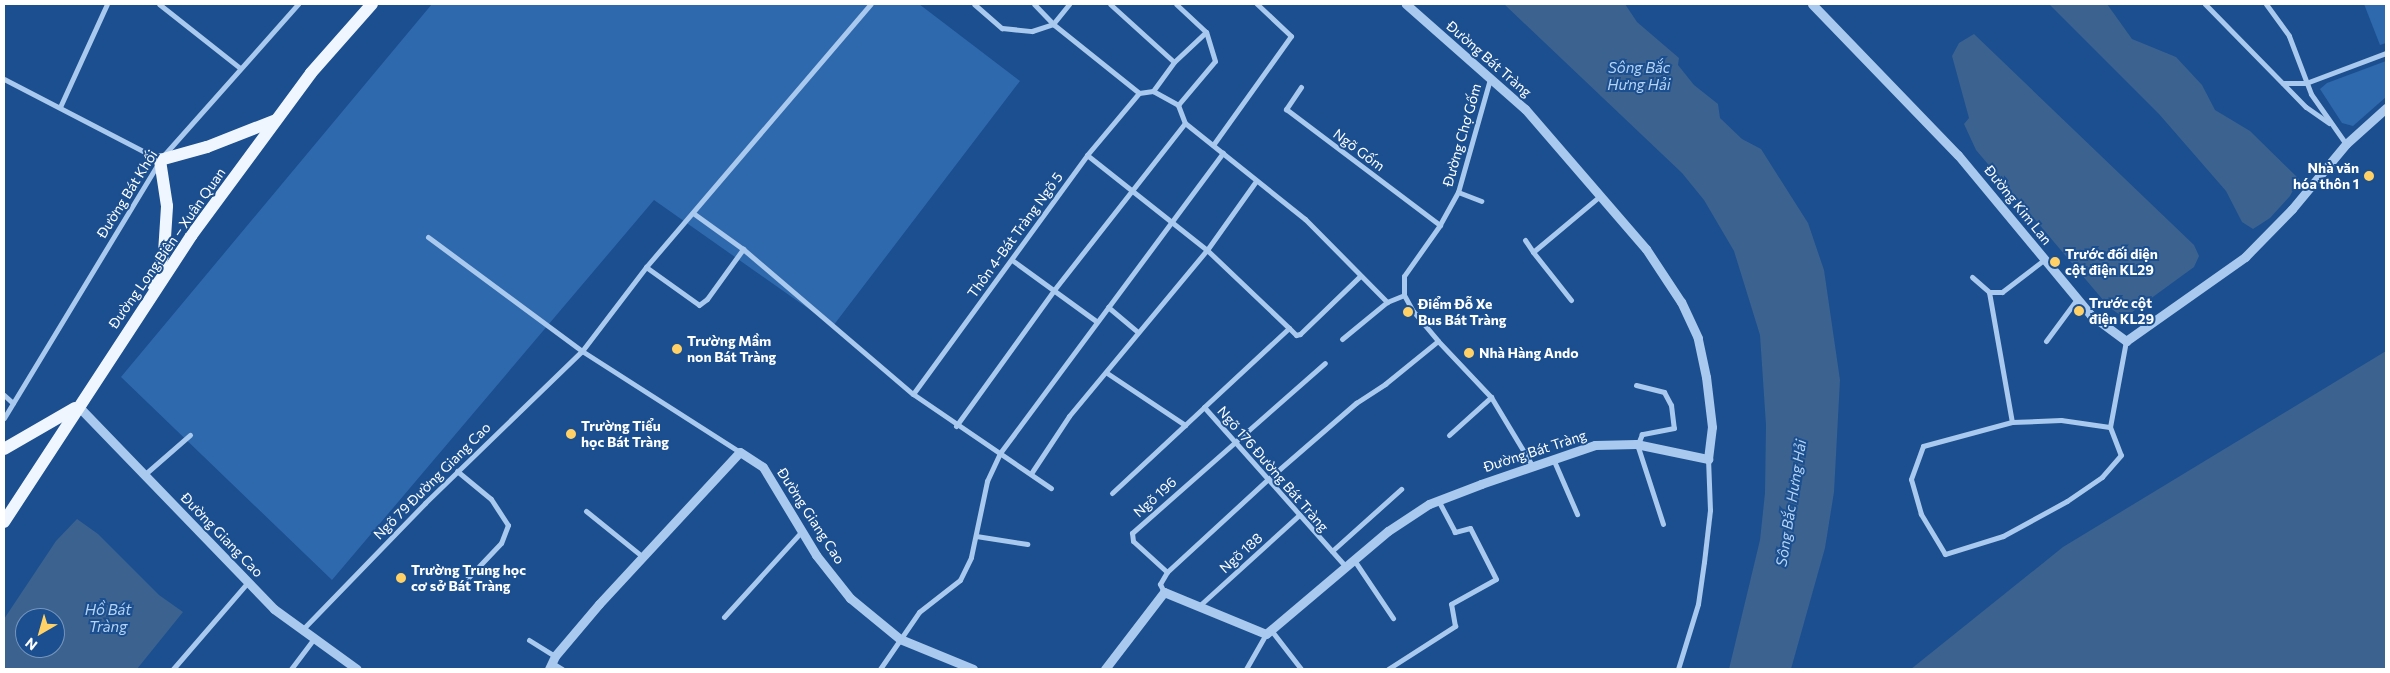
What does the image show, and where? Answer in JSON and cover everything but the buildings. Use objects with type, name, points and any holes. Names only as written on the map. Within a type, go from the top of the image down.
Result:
[{"type":"main road","name":"Đường Long Biên – Xuân Quan","points":[[4,522],[78,406],[191,236],[311,73],[372,4]]},
{"type":"main road","points":[[147,303],[164,254],[167,206],[160,160],[207,148],[276,120]]},
{"type":"main road","points":[[4,449],[78,406]]},
{"type":"main road","points":[[4,513],[17,500]]},
{"type":"street","points":[[60,107],[107,4]]},
{"type":"street","points":[[159,4],[240,68]]},
{"type":"street","name":"Đường Bát Khối","points":[[4,418],[160,160],[298,4]]},
{"type":"street","name":"Ngõ 79 Đường Giang Cao","points":[[302,631],[457,471],[582,351],[646,267],[871,4]]},
{"type":"street","points":[[974,4],[993,23],[1007,30],[1032,32],[1053,24],[1069,4]]},
{"type":"street","points":[[1034,4],[1053,24],[1138,93],[1153,91],[1178,105],[1185,123],[1305,219],[1387,302]]},
{"type":"street","points":[[1110,4],[1174,62]]},
{"type":"street","points":[[1176,4],[1206,32],[1215,61],[1178,105]]},
{"type":"street","points":[[1213,145],[1291,36],[1257,4]]},
{"type":"street","name":"Đường Bát Tràng","points":[[1269,632],[1388,531],[1438,500],[1554,461],[1595,445],[1637,444],[1708,459],[1712,427],[1698,338],[1681,302],[1646,249],[1525,110],[1406,4]]},
{"type":"street","name":"Đường Kim Lan","points":[[1812,4],[1958,154],[2091,315],[2126,341]]},
{"type":"street","points":[[2205,4],[2314,114],[2329,123]]},
{"type":"street","points":[[2266,4],[2289,36],[2306,82],[2329,123],[2346,144]]},
{"type":"street","points":[[1153,91],[1174,62],[1206,32]]},
{"type":"street","points":[[2282,82],[2306,82],[2386,54]]},
{"type":"street","points":[[4,79],[160,160]]},
{"type":"street","name":"Đường Chợ Gốm","points":[[1404,296],[1404,276],[1440,225],[1458,192],[1490,79]]},
{"type":"street","name":"Ngõ Gốm","points":[[1301,87],[1286,108],[1440,225]]},
{"type":"street","name":"Thôn 4-Bát Tràng Ngõ 5","points":[[913,394],[1087,155],[1138,93]]},
{"type":"street","points":[[2110,427],[2061,420],[2012,422],[1923,446],[1911,479],[1921,514],[1945,554],[2003,536],[2067,501],[2102,476],[2121,455],[2110,427],[2126,341],[2245,257],[2292,209],[2346,144],[2386,108]]},
{"type":"street","points":[[956,426],[1054,290],[1132,188],[1185,123]]},
{"type":"street","points":[[880,669],[926,604],[948,593],[960,580],[972,557],[987,481],[1000,453],[1171,219],[1223,153]]},
{"type":"street","points":[[1087,155],[1132,188],[1207,250],[1296,335],[1300,334],[1360,276]]},
{"type":"street","points":[[1032,472],[1069,416],[1207,250],[1256,181]]},
{"type":"street","points":[[1458,192],[1481,201]]},
{"type":"street","points":[[1533,252],[1600,196]]},
{"type":"street","points":[[693,213],[743,249],[913,394],[956,426],[1032,472],[1051,488]]},
{"type":"street","points":[[428,237],[582,351],[740,452],[643,557],[552,663]]},
{"type":"street","points":[[1525,240],[1571,300]]},
{"type":"street","points":[[646,267],[699,305],[707,299],[743,249]]},
{"type":"street","points":[[1012,260],[1096,321]]},
{"type":"street","points":[[1989,292],[2002,292],[2045,260]]},
{"type":"street","points":[[1972,277],[1989,292],[2012,422]]},
{"type":"street","points":[[1342,339],[1387,302],[1404,296],[1413,311],[1438,341],[1491,397],[1533,468]]},
{"type":"street","points":[[2046,341],[2077,299]]},
{"type":"street","points":[[1108,307],[1138,332]]},
{"type":"street","points":[[1204,407],[1289,328]]},
{"type":"street","points":[[1301,669],[1269,632],[1164,592],[1160,584],[1167,572],[1267,480],[1356,402],[1385,384],[1438,341]]},
{"type":"street","points":[[1234,441],[1325,362]]},
{"type":"street","points":[[1107,372],[1185,425]]},
{"type":"street","points":[[1636,385],[1664,392],[1671,406],[1674,428],[1642,434],[1637,444],[1663,524]]},
{"type":"street","points":[[4,395],[13,403]]},
{"type":"street","points":[[1449,435],[1491,397]]},
{"type":"street","name":"Đường Giang Cao","points":[[78,406],[274,609],[313,640],[357,669]]},
{"type":"street","name":"Ngõ 176 Đường Bát Tràng","points":[[1112,493],[1204,407],[1298,516],[1346,568]]},
{"type":"street","points":[[144,475],[190,435]]},
{"type":"street","name":"Ngõ 196","points":[[1167,572],[1133,542],[1132,533],[1234,441]]},
{"type":"street","name":"Đường Giang Cao","points":[[740,452],[763,468],[816,555],[850,598],[900,639],[973,669]]},
{"type":"street","points":[[1678,669],[1698,604],[1704,562],[1710,510],[1708,459]]},
{"type":"street","points":[[1554,461],[1577,514]]},
{"type":"street","points":[[457,471],[491,499],[508,525],[501,543],[467,579]]},
{"type":"street","points":[[1332,551],[1401,489]]},
{"type":"street","points":[[1388,669],[1455,626],[1451,604],[1496,579],[1470,528],[1455,532],[1438,500]]},
{"type":"street","points":[[586,511],[643,557]]},
{"type":"street","name":"Ngõ 188","points":[[1198,606],[1298,516]]},
{"type":"street","points":[[724,617],[802,530]]},
{"type":"street","points":[[976,536],[1027,544]]},
{"type":"street","points":[[1354,560],[1393,618]]},
{"type":"street","points":[[173,669],[248,582]]},
{"type":"street","points":[[1105,669],[1164,592]]},
{"type":"street","points":[[1246,669],[1269,632]]},
{"type":"street","points":[[291,669],[313,640]]},
{"type":"street","points":[[529,640],[552,663],[562,669]]},
{"type":"shaded area","points":[[432,4],[919,4],[1020,81],[833,326],[654,200],[332,580],[121,377]]},
{"type":"shaded area","points":[[2364,4],[2386,4],[2386,43],[2380,45]]},
{"type":"shaded area","points":[[2386,61],[2386,97],[2353,126],[2342,123],[2320,89],[2327,83]]},
{"type":"water","name":"Sông Bắc Hưng Hải","points":[[1504,4],[1625,4],[1637,22],[1679,58],[1678,65],[1694,85],[1718,104],[1720,118],[1742,139],[1761,149],[1808,223],[1824,270],[1840,380],[1834,492],[1825,548],[1791,669],[1729,669],[1760,540],[1765,493],[1766,425],[1760,335],[1734,251],[1704,200],[1682,173]]},
{"type":"water","points":[[2049,4],[2107,4],[2132,39],[2176,57],[2202,85],[2215,110],[2250,131],[2299,179],[2290,196],[2270,218],[2253,229],[2242,222],[2226,191],[2159,114]]},
{"type":"water","points":[[1974,34],[2194,245],[2199,256],[2194,267],[2124,318],[2109,307],[1976,150],[1964,124],[1969,118],[1952,56],[1959,43]]},
{"type":"water","points":[[2386,351],[2386,669],[1911,669],[2063,547]]},
{"type":"water","name":"Hồ Bát Tràng","points":[[77,519],[98,534],[159,595],[183,612],[137,669],[4,669],[4,619],[56,541]]},
{"type":"place","name":"Nhà văn hóa thôn 1","points":[[2369,176]]},
{"type":"place","name":"Trước đối diện cột điện KL29","points":[[2055,262]]},
{"type":"place","name":"Trước cột điện KL29","points":[[2079,311]]},
{"type":"place","name":"Điểm Đỗ Xe Bus Bát Tràng","points":[[1408,312]]},
{"type":"place","name":"Trường Mầm non Bát Tràng","points":[[677,349]]},
{"type":"place","name":"Nhà Hàng Ando","points":[[1469,353]]},
{"type":"place","name":"Trường Tiểu học Bát Tràng","points":[[571,434]]},
{"type":"place","name":"Trường Trung học cơ sở Bát Tràng","points":[[401,578]]}]
